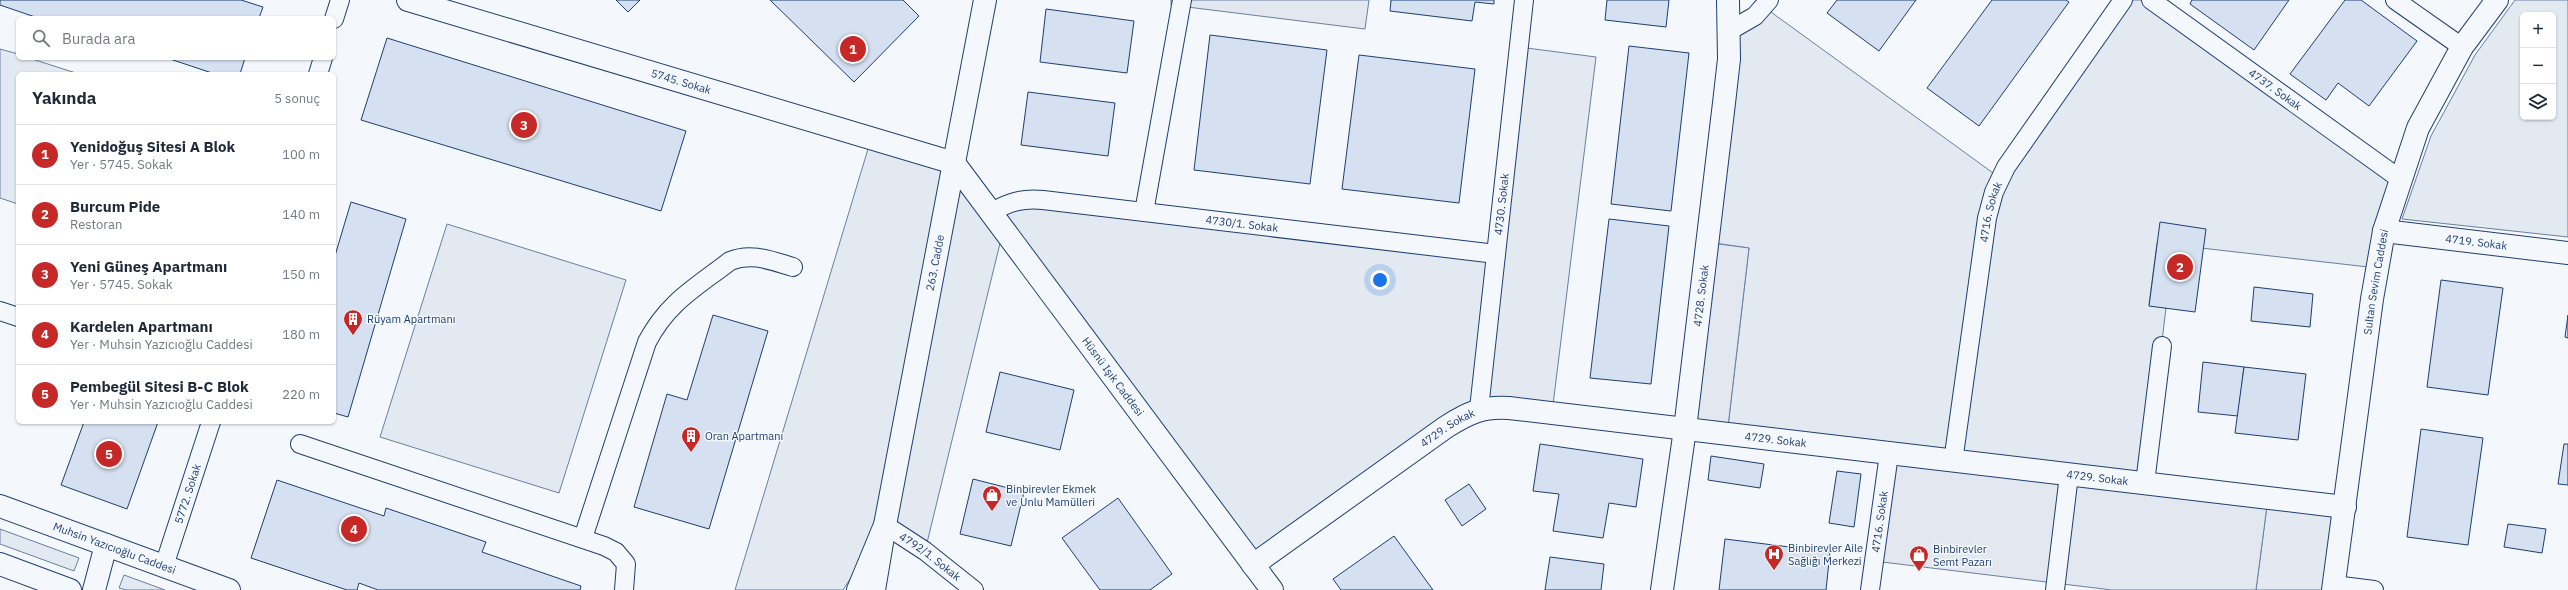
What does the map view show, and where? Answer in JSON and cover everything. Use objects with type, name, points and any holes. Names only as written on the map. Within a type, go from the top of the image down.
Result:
[{"type":"street","name":"5745. Sokak","points":[[408,0],[954,164]]},
{"type":"street","name":"263. Cadde","points":[[885,525],[985,0]]},
{"type":"street","name":"4728. Sokak","points":[[1662,590],[1685,429],[1724,103],[1729,31],[1728,0]]},
{"type":"street","name":"Sultan Sevim Caddesi","points":[[2333,588],[2372,299],[2384,231],[2418,128],[2462,47],[2497,0]]},
{"type":"street","name":"Hüsnü Işık Caddesi","points":[[954,164],[1272,590]]},
{"type":"street","name":"4719. Sokak","points":[[2384,231],[2568,253]]},
{"type":"street","name":"4729. Sokak","points":[[1254,565],[1446,426],[1479,409],[1509,408],[1953,462],[2345,507]]},
{"type":"street","name":"Muhsin Yazıcıoğlu Caddesi","points":[[0,506],[229,590]]},
{"type":"street","points":[[858,590],[885,525]]},
{"type":"street","points":[[874,590],[885,525]]},
{"type":"street","points":[[94,590],[106,545]]},
{"type":"street","points":[[0,564],[70,590]]},
{"type":"lane","points":[[335,16],[340,0]]},
{"type":"lane","points":[[1144,212],[1182,0]]},
{"type":"lane","name":"4730. Sokak","points":[[1479,409],[1524,0]]},
{"type":"lane","points":[[1729,31],[1755,16],[1769,0]]},
{"type":"lane","name":"4716. Sokak","points":[[1953,462],[1982,253],[1994,192],[2006,167],[2123,0]]},
{"type":"lane","name":"4737. Sokak","points":[[2151,0],[2400,179]]},
{"type":"lane","points":[[2395,0],[2462,47]]},
{"type":"lane","points":[[318,72],[322,60]]},
{"type":"lane","name":"4730/1. Sokak","points":[[990,213],[1009,202],[1024,198],[1496,254]]},
{"type":"lane","points":[[583,538],[647,342],[657,322],[671,306],[730,261],[741,257],[765,258],[793,267]]},
{"type":"lane","points":[[0,311],[16,316]]},
{"type":"lane","points":[[2145,483],[2162,346]]},
{"type":"lane","name":"5772. Sokak","points":[[164,566],[210,424]]},
{"type":"lane","points":[[300,444],[604,546],[622,558],[626,564],[628,572],[624,590]]},
{"type":"lane","name":"4716. Sokak","points":[[1870,590],[1889,454]]},
{"type":"lane","points":[[2055,590],[2069,475]]},
{"type":"lane","name":"4792/1. Sokak","points":[[885,525],[925,551],[974,590]]},
{"type":"lane","points":[[2333,588],[2374,590]]},
{"type":"shaded area","points":[[1171,0],[1369,0],[1365,29],[1171,5]]},
{"type":"shaded area","points":[[2123,0],[2151,0],[2400,179],[2377,268],[2157,243],[2149,305],[2166,308],[2145,483],[1727,435],[1749,248],[1707,242],[1729,31],[1764,7],[2000,178]]},
{"type":"shaded area","points":[[2515,0],[2568,0],[2568,237],[2402,219],[2431,136],[2475,55]]},
{"type":"shaded area","points":[[1519,47],[1596,57],[1552,413],[1489,407],[1253,565],[1003,231],[925,551],[885,525],[843,590],[735,590],[871,139],[954,163],[990,213],[1009,202],[1496,254]]},
{"type":"shaded area","points":[[0,49],[16,53],[16,60],[35,60],[73,72],[16,72],[16,203],[0,198]]},
{"type":"shaded area","points":[[447,224],[626,280],[559,493],[380,437]]},
{"type":"shaded area","points":[[1704,242],[1749,248],[1727,435],[1685,429]]},
{"type":"shaded area","points":[[1889,454],[2268,498],[2256,590],[2112,590],[1874,561]]},
{"type":"shaded area","points":[[2268,498],[2345,507],[2333,590],[2256,590]]},
{"type":"shaded area","points":[[0,529],[79,558],[74,571],[0,544]]},
{"type":"shaded area","points":[[124,575],[165,590],[126,590],[119,588]]},
{"type":"building","points":[[0,0],[241,0],[263,7],[260,16],[32,16],[0,5]]},
{"type":"building","points":[[616,0],[640,0],[628,12]]},
{"type":"building","points":[[770,0],[903,0],[919,16],[854,82]]},
{"type":"building","points":[[1391,0],[1494,0],[1494,4],[1475,2],[1472,21],[1390,11]]},
{"type":"building","points":[[1607,0],[1669,0],[1666,27],[1605,20]]},
{"type":"building","points":[[1837,0],[1916,0],[1879,51],[1827,13]]},
{"type":"building","points":[[1992,0],[2066,0],[2069,2],[1979,126],[1927,88]]},
{"type":"building","points":[[2192,0],[2289,0],[2254,50],[2190,4]]},
{"type":"building","points":[[2345,0],[2361,0],[2417,41],[2369,106],[2338,83],[2326,100],[2290,74]]},
{"type":"building","points":[[1046,9],[1134,21],[1127,73],[1040,62]]},
{"type":"building","points":[[1210,35],[1327,50],[1310,184],[1194,170]]},
{"type":"building","points":[[387,38],[686,131],[661,211],[361,120]]},
{"type":"building","points":[[1629,46],[1689,53],[1671,211],[1611,204]]},
{"type":"building","points":[[1359,55],[1475,69],[1459,203],[1342,189]]},
{"type":"building","points":[[173,60],[244,60],[241,72],[209,72]]},
{"type":"building","points":[[1028,92],[1115,103],[1108,156],[1021,145]]},
{"type":"building","name":"Rüyam Apartmanı","points":[[351,202],[406,219],[348,417],[336,414],[336,252]]},
{"type":"building","points":[[1609,219],[1669,226],[1651,384],[1590,378]]},
{"type":"building","points":[[2160,222],[2206,229],[2195,312],[2149,306]]},
{"type":"building","points":[[2441,280],[2503,288],[2488,395],[2427,387]]},
{"type":"building","points":[[2254,287],[2313,294],[2310,327],[2251,321]]},
{"type":"building","name":"Oran Apartmanı","points":[[713,315],[768,331],[709,529],[634,507],[667,394],[687,400]]},
{"type":"building","points":[[2568,315],[2568,338],[2565,337]]},
{"type":"building","points":[[2203,362],[2244,367],[2238,416],[2198,412]]},
{"type":"building","points":[[2244,367],[2306,374],[2298,440],[2235,433]]},
{"type":"building","points":[[1000,372],[1074,390],[1060,450],[986,432]]},
{"type":"building","points":[[83,424],[157,424],[127,509],[61,485]]},
{"type":"building","points":[[2421,429],[2483,438],[2468,545],[2407,537]]},
{"type":"building","points":[[1540,444],[1643,459],[1636,507],[1609,503],[1603,538],[1553,531],[1559,494],[1533,491]]},
{"type":"building","points":[[2564,444],[2568,444],[2568,485],[2558,484]]},
{"type":"building","points":[[1711,456],[1764,464],[1760,488],[1708,480]]},
{"type":"building","points":[[1837,471],[1861,474],[1854,527],[1829,523]]},
{"type":"building","points":[[973,479],[1024,492],[1011,546],[960,534]]},
{"type":"building","points":[[277,480],[384,516],[386,508],[486,542],[482,552],[581,586],[580,590],[378,590],[359,583],[357,590],[347,590],[251,558]]},
{"type":"building","points":[[1469,484],[1486,509],[1462,526],[1445,500]]},
{"type":"building","points":[[1118,498],[1172,574],[1150,590],[1100,590],[1062,538]]},
{"type":"building","points":[[2508,524],[2546,529],[2542,553],[2504,547]]},
{"type":"building","points":[[1394,536],[1433,590],[1341,590],[1333,579]]},
{"type":"building","name":"Binbirevler Aile Sağlığı Merkezi","points":[[1725,539],[1830,552],[1826,590],[1719,590]]},
{"type":"building","points":[[1550,557],[1604,564],[1601,590],[1545,590]]},
{"type":"place","name":"Yenidoğuş Sitesi A Blok","points":[[853,49]]},
{"type":"place","name":"Yeni Güneş Apartmanı","points":[[524,125]]},
{"type":"place","name":"Burcum Pide","points":[[2180,267]]},
{"type":"place","name":"Rüyam Apartmanı","points":[[353,336]]},
{"type":"place","name":"Oran Apartmanı","points":[[691,453]]},
{"type":"place","name":"Pembegül Sitesi B-C Blok","points":[[109,454]]},
{"type":"place","name":"Binbirevler Ekmek ve Unlu Mamülleri","points":[[992,512]]},
{"type":"place","name":"Kardelen Apartmanı","points":[[354,529]]},
{"type":"place","name":"Binbirevler Aile Sağlığı Merkezi","points":[[1774,571]]},
{"type":"place","name":"Binbirevler Semt Pazarı","points":[[1919,572]]}]
